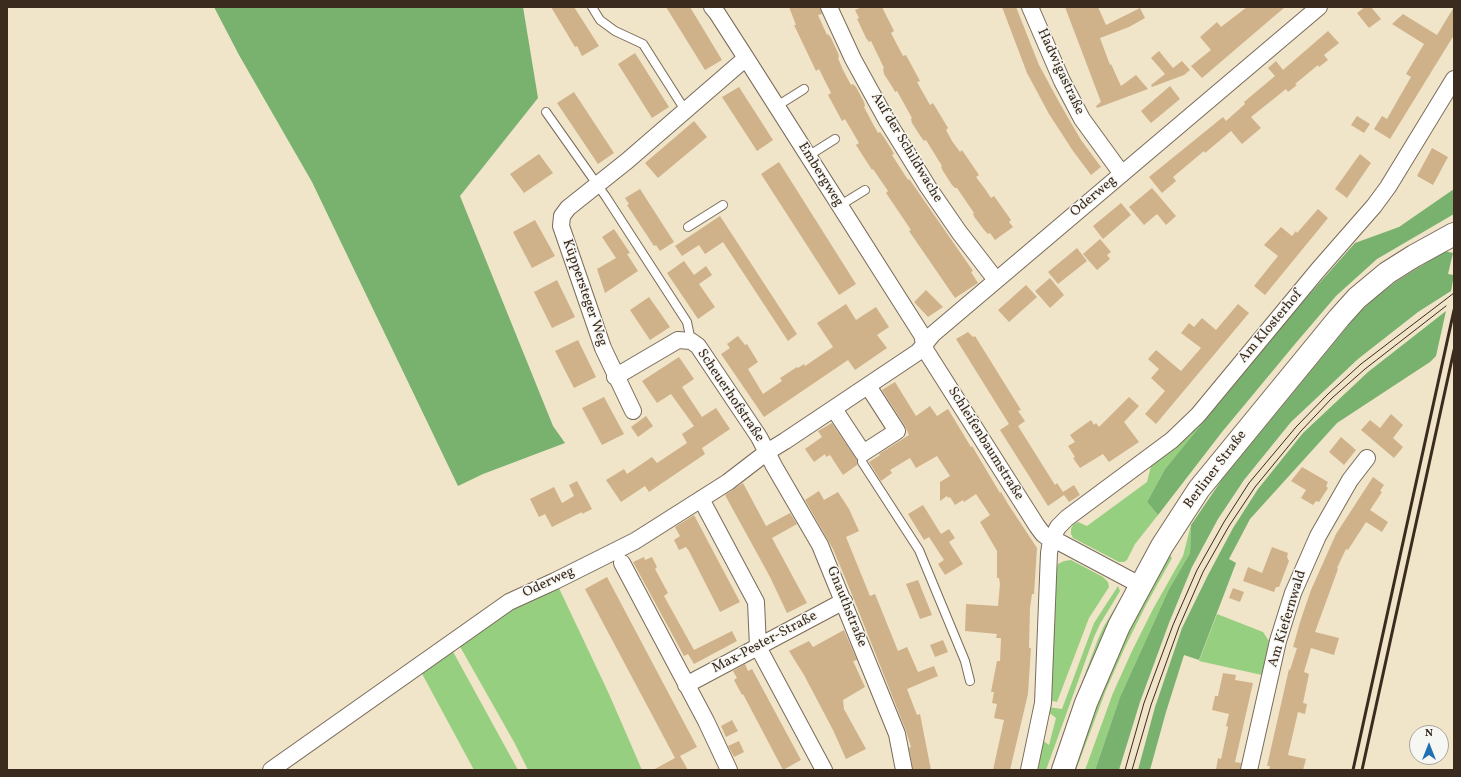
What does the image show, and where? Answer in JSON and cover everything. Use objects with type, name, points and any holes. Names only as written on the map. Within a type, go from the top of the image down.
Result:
[{"type":"main road","name":"Berliner Straße","points":[[1063,770],[1077,728],[1118,626],[1162,546],[1199,489],[1348,308],[1387,273],[1454,234]]},
{"type":"street","name":"Embergweg","points":[[712,7],[777,106],[922,335],[924,344]]},
{"type":"street","name":"Auf der Schildwache","points":[[829,7],[854,59],[886,119],[928,187],[959,232],[996,280]]},
{"type":"street","name":"Hadwigastraße","points":[[1030,7],[1062,81],[1082,119],[1122,174]]},
{"type":"street","name":"Oderweg","points":[[271,770],[509,602],[635,541],[728,482],[767,452],[918,352],[932,334],[1319,7]]},
{"type":"street","name":"Küppersteger Weg","points":[[633,411],[615,377],[603,348],[561,226],[562,216],[568,208],[596,184],[627,161],[746,58]]},
{"type":"street","name":"Am Klosterhof","points":[[1052,540],[1058,527],[1067,518],[1172,440],[1198,415],[1374,206],[1388,187],[1454,79]]},
{"type":"street","name":"Scheuerhofstraße","points":[[615,377],[678,340],[691,341],[698,346],[759,437],[767,452]]},
{"type":"street","name":"Schleifenbaumstraße","points":[[924,344],[926,351],[1043,534],[1140,585]]},
{"type":"street","points":[[834,409],[863,453],[897,431],[868,386]]},
{"type":"street","name":"Gnauthstraße","points":[[767,452],[820,545],[897,734],[904,770]]},
{"type":"street","name":"Am Kiefernwald","points":[[1249,770],[1278,641],[1293,593],[1318,536],[1350,480],[1366,458]]},
{"type":"street","points":[[701,499],[756,602],[758,647],[824,770]]},
{"type":"street","points":[[1029,770],[1043,703],[1048,566],[1052,540]]},
{"type":"street","points":[[622,563],[706,721],[729,770]]},
{"type":"street","name":"Max-Pester-Straße","points":[[686,685],[844,602]]},
{"type":"lane","points":[[592,7],[600,20],[615,31],[643,44],[649,51],[685,110]]},
{"type":"lane","points":[[777,106],[804,89]]},
{"type":"lane","points":[[546,112],[596,184]]},
{"type":"lane","points":[[808,156],[835,139]]},
{"type":"lane","name":"Scheuerhofstraße","points":[[596,184],[687,322],[691,341]]},
{"type":"lane","points":[[839,206],[865,190]]},
{"type":"lane","points":[[688,227],[723,204]]},
{"type":"lane","points":[[863,453],[862,462],[920,550],[965,661],[970,681]]},
{"type":"green space","points":[[214,7],[523,7],[538,98],[460,196],[553,426],[565,443],[483,474],[458,486],[312,182],[239,55]]},
{"type":"green space","points":[[1454,189],[1454,214],[1377,259],[1336,296],[1222,432],[1158,515],[1147,502],[1165,469],[1298,307],[1355,243],[1399,227]]},
{"type":"green space","points":[[1445,251],[1453,253],[1448,274],[1454,275],[1451,291],[1418,312],[1358,359],[1291,422],[1244,480],[1218,519],[1192,567],[1169,623],[1140,702],[1119,770],[1095,770],[1120,697],[1169,589],[1190,553],[1191,525],[1223,478],[1356,316],[1374,298],[1394,283]]},
{"type":"green space","points":[[1446,311],[1436,356],[1430,362],[1337,423],[1250,519],[1229,559],[1236,563],[1199,660],[1184,655],[1150,770],[1138,770],[1155,707],[1182,628],[1233,528],[1258,489],[1303,433],[1368,372]]},
{"type":"green space","points":[[1215,409],[1165,469],[1147,502],[1158,515],[1135,544],[1127,560],[1124,562],[1119,562],[1073,538],[1071,529],[1073,525],[1078,522],[1087,526],[1147,482],[1151,466]]},
{"type":"green space","points":[[1191,525],[1190,553],[1169,589],[1120,697],[1095,770],[1085,770],[1113,693],[1132,651],[1153,609],[1183,556]]},
{"type":"green space","points":[[1169,554],[1172,558],[1125,647],[1106,690],[1076,770],[1071,770],[1120,645]]},
{"type":"green space","points":[[1071,560],[1103,577],[1108,582],[1109,587],[1089,618],[1057,702],[1049,700],[1056,572],[1058,564]]},
{"type":"green space","points":[[558,586],[609,694],[642,770],[528,770],[514,742],[458,643],[482,625]]},
{"type":"green space","points":[[1118,586],[1120,591],[1094,637],[1046,770],[1039,770],[1038,766],[1041,739],[1049,745],[1056,718],[1047,711],[1048,707],[1062,709],[1094,623]]},
{"type":"green space","points":[[1121,598],[1103,639],[1056,770],[1051,770],[1098,639]]},
{"type":"green space","points":[[1217,614],[1263,632],[1269,641],[1262,675],[1199,661]]},
{"type":"green space","points":[[451,648],[518,770],[474,770],[420,670]]},
{"type":"building","points":[[551,7],[574,7],[599,46],[582,56]]},
{"type":"building","points":[[666,7],[690,7],[722,60],[705,70]]},
{"type":"building","points":[[789,7],[820,7],[822,14],[818,15],[827,35],[828,34],[831,38],[838,53],[838,58],[843,70],[851,85],[853,84],[856,87],[864,102],[864,107],[878,133],[880,132],[883,136],[894,154],[892,155],[908,180],[909,179],[912,183],[973,271],[971,272],[978,283],[955,298],[909,231],[911,230],[886,193],[888,191],[856,145],[859,143],[845,119],[842,121],[828,95],[831,93],[819,69],[816,71],[794,25],[796,25]]},
{"type":"building","points":[[862,7],[882,7],[894,31],[891,33],[903,56],[906,55],[920,81],[917,82],[930,105],[933,103],[948,128],[946,130],[952,141],[960,152],[962,150],[979,175],[976,177],[991,198],[994,196],[1011,220],[1009,222],[1013,227],[995,240],[990,233],[988,234],[985,231],[975,218],[974,213],[957,188],[952,185],[926,140],[924,141],[912,123],[912,118],[897,91],[895,92],[884,74],[884,68],[871,41],[869,42],[866,38],[857,19],[859,18],[855,10]]},
{"type":"building","points":[[1002,7],[1016,7],[1039,65],[1081,140],[1101,167],[1091,175],[1073,151],[1049,114],[1027,73]]},
{"type":"building","points":[[1065,7],[1098,7],[1106,25],[1140,8],[1145,18],[1129,27],[1100,38],[1110,65],[1111,64],[1121,86],[1136,75],[1148,89],[1097,108],[1096,106],[1101,102]]},
{"type":"building","points":[[1247,7],[1285,7],[1202,78],[1191,66],[1211,50],[1200,37],[1217,22],[1221,27]]},
{"type":"building","points":[[1365,7],[1371,7],[1381,19],[1369,28],[1357,13]]},
{"type":"building","points":[[1454,7],[1454,35],[1390,139],[1374,129],[1382,116],[1387,119],[1411,77],[1406,74],[1424,44],[1392,24],[1403,14],[1437,35]]},
{"type":"building","points":[[1328,31],[1339,43],[1324,55],[1328,60],[1319,67],[1318,65],[1295,84],[1297,85],[1288,92],[1286,89],[1251,117],[1261,128],[1242,144],[1231,131],[1173,177],[1176,181],[1162,193],[1149,177],[1223,117],[1226,121],[1245,104],[1244,102],[1275,76],[1268,68],[1276,61],[1283,70]]},
{"type":"building","points":[[1159,51],[1173,68],[1182,61],[1190,70],[1184,75],[1152,87],[1151,85],[1165,74],[1151,58]]},
{"type":"building","points":[[635,53],[669,107],[652,118],[618,64]]},
{"type":"building","points":[[1170,86],[1180,99],[1151,123],[1141,111]]},
{"type":"building","points":[[739,87],[773,140],[757,151],[722,97]]},
{"type":"building","points":[[574,92],[614,153],[598,164],[557,103]]},
{"type":"building","points":[[1357,116],[1370,124],[1364,133],[1351,125]]},
{"type":"building","points":[[694,121],[707,137],[658,178],[645,163]]},
{"type":"building","points":[[1432,148],[1448,157],[1433,185],[1417,176]]},
{"type":"building","points":[[539,154],[553,173],[524,193],[510,174]]},
{"type":"building","points":[[1360,154],[1371,163],[1347,198],[1335,189]]},
{"type":"building","points":[[779,162],[856,284],[839,295],[761,174]]},
{"type":"building","points":[[1152,188],[1176,216],[1166,225],[1157,214],[1144,225],[1129,207]]},
{"type":"building","points":[[640,189],[674,242],[660,251],[656,245],[654,246],[627,205],[629,204],[625,198]]},
{"type":"building","points":[[1121,203],[1131,215],[1103,239],[1093,226]]},
{"type":"building","points":[[1318,209],[1328,218],[1265,295],[1254,286],[1278,256],[1264,245],[1281,227],[1292,236],[1296,231],[1297,233]]},
{"type":"building","points":[[720,216],[797,334],[788,341],[723,242],[705,254],[699,245],[682,256],[675,246]]},
{"type":"building","points":[[535,220],[555,256],[532,268],[513,232]]},
{"type":"building","points":[[614,229],[630,253],[627,254],[638,271],[605,293],[597,269],[616,258],[602,237]]},
{"type":"building","points":[[1100,239],[1111,252],[1107,255],[1110,259],[1097,270],[1083,254]]},
{"type":"building","points":[[1077,248],[1087,261],[1058,284],[1048,272]]},
{"type":"building","points":[[684,261],[694,275],[706,266],[712,275],[699,284],[715,307],[698,319],[667,273]]},
{"type":"building","points":[[1050,278],[1064,295],[1050,308],[1035,291]]},
{"type":"building","points":[[557,280],[575,317],[552,328],[534,292]]},
{"type":"building","points":[[1026,285],[1037,297],[1009,322],[998,310]]},
{"type":"building","points":[[926,290],[943,307],[928,317],[914,302]]},
{"type":"building","points":[[649,297],[670,327],[650,340],[630,310]]},
{"type":"building","points":[[846,304],[856,320],[876,307],[889,327],[877,335],[887,348],[855,370],[848,360],[764,417],[721,354],[730,348],[727,344],[738,336],[745,345],[747,344],[758,362],[748,369],[763,394],[782,381],[780,378],[797,367],[798,368],[804,364],[805,366],[833,347],[817,323]]},
{"type":"building","points":[[1238,304],[1249,313],[1156,424],[1145,414],[1165,391],[1151,378],[1159,369],[1148,359],[1156,350],[1181,371],[1201,348],[1181,333],[1189,323],[1194,327],[1202,318],[1216,330]]},
{"type":"building","points":[[968,332],[973,337],[975,336],[1021,410],[1018,411],[1025,421],[1018,426],[1055,485],[1057,483],[1063,492],[1074,485],[1080,495],[1069,502],[1064,495],[1048,506],[1000,430],[1009,424],[956,339]]},
{"type":"building","points":[[578,340],[596,377],[574,388],[555,351]]},
{"type":"building","points":[[679,357],[694,379],[682,387],[702,417],[716,408],[730,429],[702,448],[705,454],[649,492],[645,486],[621,502],[606,480],[624,469],[627,474],[652,457],[657,463],[687,443],[682,434],[694,426],[671,394],[657,403],[642,381]]},
{"type":"building","points":[[895,382],[916,416],[930,406],[937,416],[948,409],[1000,493],[1001,492],[1037,548],[1034,594],[1032,594],[1030,608],[1029,648],[1031,648],[1028,694],[1010,770],[993,770],[1004,720],[994,718],[997,704],[992,703],[994,692],[991,692],[997,661],[1000,661],[1001,638],[996,638],[997,634],[965,631],[966,604],[998,606],[1000,584],[999,578],[997,578],[997,551],[980,522],[990,515],[976,494],[964,502],[963,500],[955,505],[950,497],[948,498],[947,496],[940,501],[940,482],[950,476],[937,456],[916,468],[910,458],[890,470],[892,473],[881,481],[869,462],[909,435],[905,426],[882,390]]},
{"type":"building","points":[[604,397],[624,434],[602,445],[582,408]]},
{"type":"building","points":[[1129,397],[1139,406],[1124,422],[1139,442],[1109,462],[1103,454],[1080,468],[1073,458],[1075,457],[1068,446],[1075,442],[1070,435],[1091,420],[1094,425],[1096,423],[1099,427]]},
{"type":"building","points":[[1391,414],[1403,425],[1393,438],[1403,447],[1394,458],[1361,430],[1370,420],[1380,428]]},
{"type":"building","points":[[646,416],[653,426],[638,437],[631,427]]},
{"type":"building","points":[[832,423],[857,460],[857,465],[843,475],[830,455],[826,457],[825,454],[814,462],[805,449],[822,437],[818,431]]},
{"type":"building","points":[[1341,437],[1356,450],[1344,465],[1329,452]]},
{"type":"building","points":[[1302,467],[1328,482],[1326,486],[1328,488],[1319,502],[1316,501],[1313,505],[1301,498],[1306,490],[1291,481]]},
{"type":"building","points":[[1373,477],[1384,485],[1380,491],[1382,492],[1370,510],[1388,522],[1382,532],[1366,522],[1348,550],[1346,549],[1337,568],[1338,569],[1315,632],[1339,638],[1334,655],[1311,648],[1304,672],[1309,674],[1303,703],[1307,704],[1305,714],[1298,712],[1288,755],[1306,759],[1303,770],[1269,770],[1270,766],[1267,766],[1289,669],[1290,670],[1297,648],[1293,647],[1311,590],[1336,534]]},
{"type":"building","points":[[577,481],[592,509],[582,514],[582,512],[552,527],[545,514],[539,517],[530,499],[554,487],[562,503],[574,496],[569,485]]},
{"type":"building","points":[[743,483],[766,526],[790,513],[797,524],[772,538],[807,603],[787,613],[770,577],[725,495]]},
{"type":"building","points":[[819,491],[824,500],[838,492],[849,509],[859,531],[846,537],[870,596],[875,594],[898,651],[907,647],[918,672],[934,666],[938,676],[907,689],[917,715],[920,714],[931,770],[913,770],[909,748],[911,747],[906,731],[853,597],[833,549],[805,500]]},
{"type":"building","points":[[923,505],[941,534],[949,529],[955,538],[949,542],[963,564],[945,575],[938,564],[944,560],[929,537],[924,540],[908,514]]},
{"type":"building","points":[[694,515],[740,602],[720,612],[689,551],[686,547],[679,550],[674,540],[680,536],[675,527]]},
{"type":"building","points":[[1272,547],[1288,553],[1287,557],[1289,561],[1279,587],[1276,587],[1274,592],[1243,581],[1248,567],[1262,573]]},
{"type":"building","points":[[644,557],[645,560],[652,557],[657,567],[655,569],[668,593],[664,596],[694,650],[732,631],[737,641],[694,664],[688,654],[684,656],[633,562]]},
{"type":"building","points":[[607,577],[697,747],[680,756],[688,770],[653,770],[675,758],[585,589]]},
{"type":"building","points":[[918,580],[932,615],[920,619],[906,584]]},
{"type":"building","points":[[1233,588],[1244,592],[1240,602],[1229,598]]},
{"type":"building","points":[[844,630],[857,660],[853,661],[865,687],[843,700],[844,709],[866,749],[846,759],[833,730],[804,675],[789,651],[809,641],[813,647]]},
{"type":"building","points":[[943,640],[948,652],[935,657],[930,645]]},
{"type":"building","points":[[745,664],[748,671],[752,669],[801,760],[783,770],[743,694],[742,695],[734,680],[737,678],[733,671]]},
{"type":"building","points":[[1223,673],[1236,675],[1235,680],[1253,683],[1235,762],[1241,763],[1240,770],[1216,770],[1218,758],[1221,759],[1228,727],[1226,726],[1229,714],[1212,710],[1215,696],[1218,696]]},
{"type":"building","points":[[732,720],[738,731],[726,737],[721,726]]},
{"type":"building","points":[[739,741],[744,752],[734,757],[728,746]]},
{"type":"tram line","points":[[1125,770],[1144,703],[1173,625],[1197,570],[1224,522],[1249,483],[1296,427],[1328,394],[1361,364],[1454,293]]},
{"type":"tram line","points":[[1132,770],[1151,705],[1179,627],[1203,572],[1229,526],[1255,487],[1301,431],[1332,398],[1365,369],[1446,306]]},
{"type":"railway","points":[[1353,770],[1454,310]]},
{"type":"railway","points":[[1362,770],[1454,350]]}]
